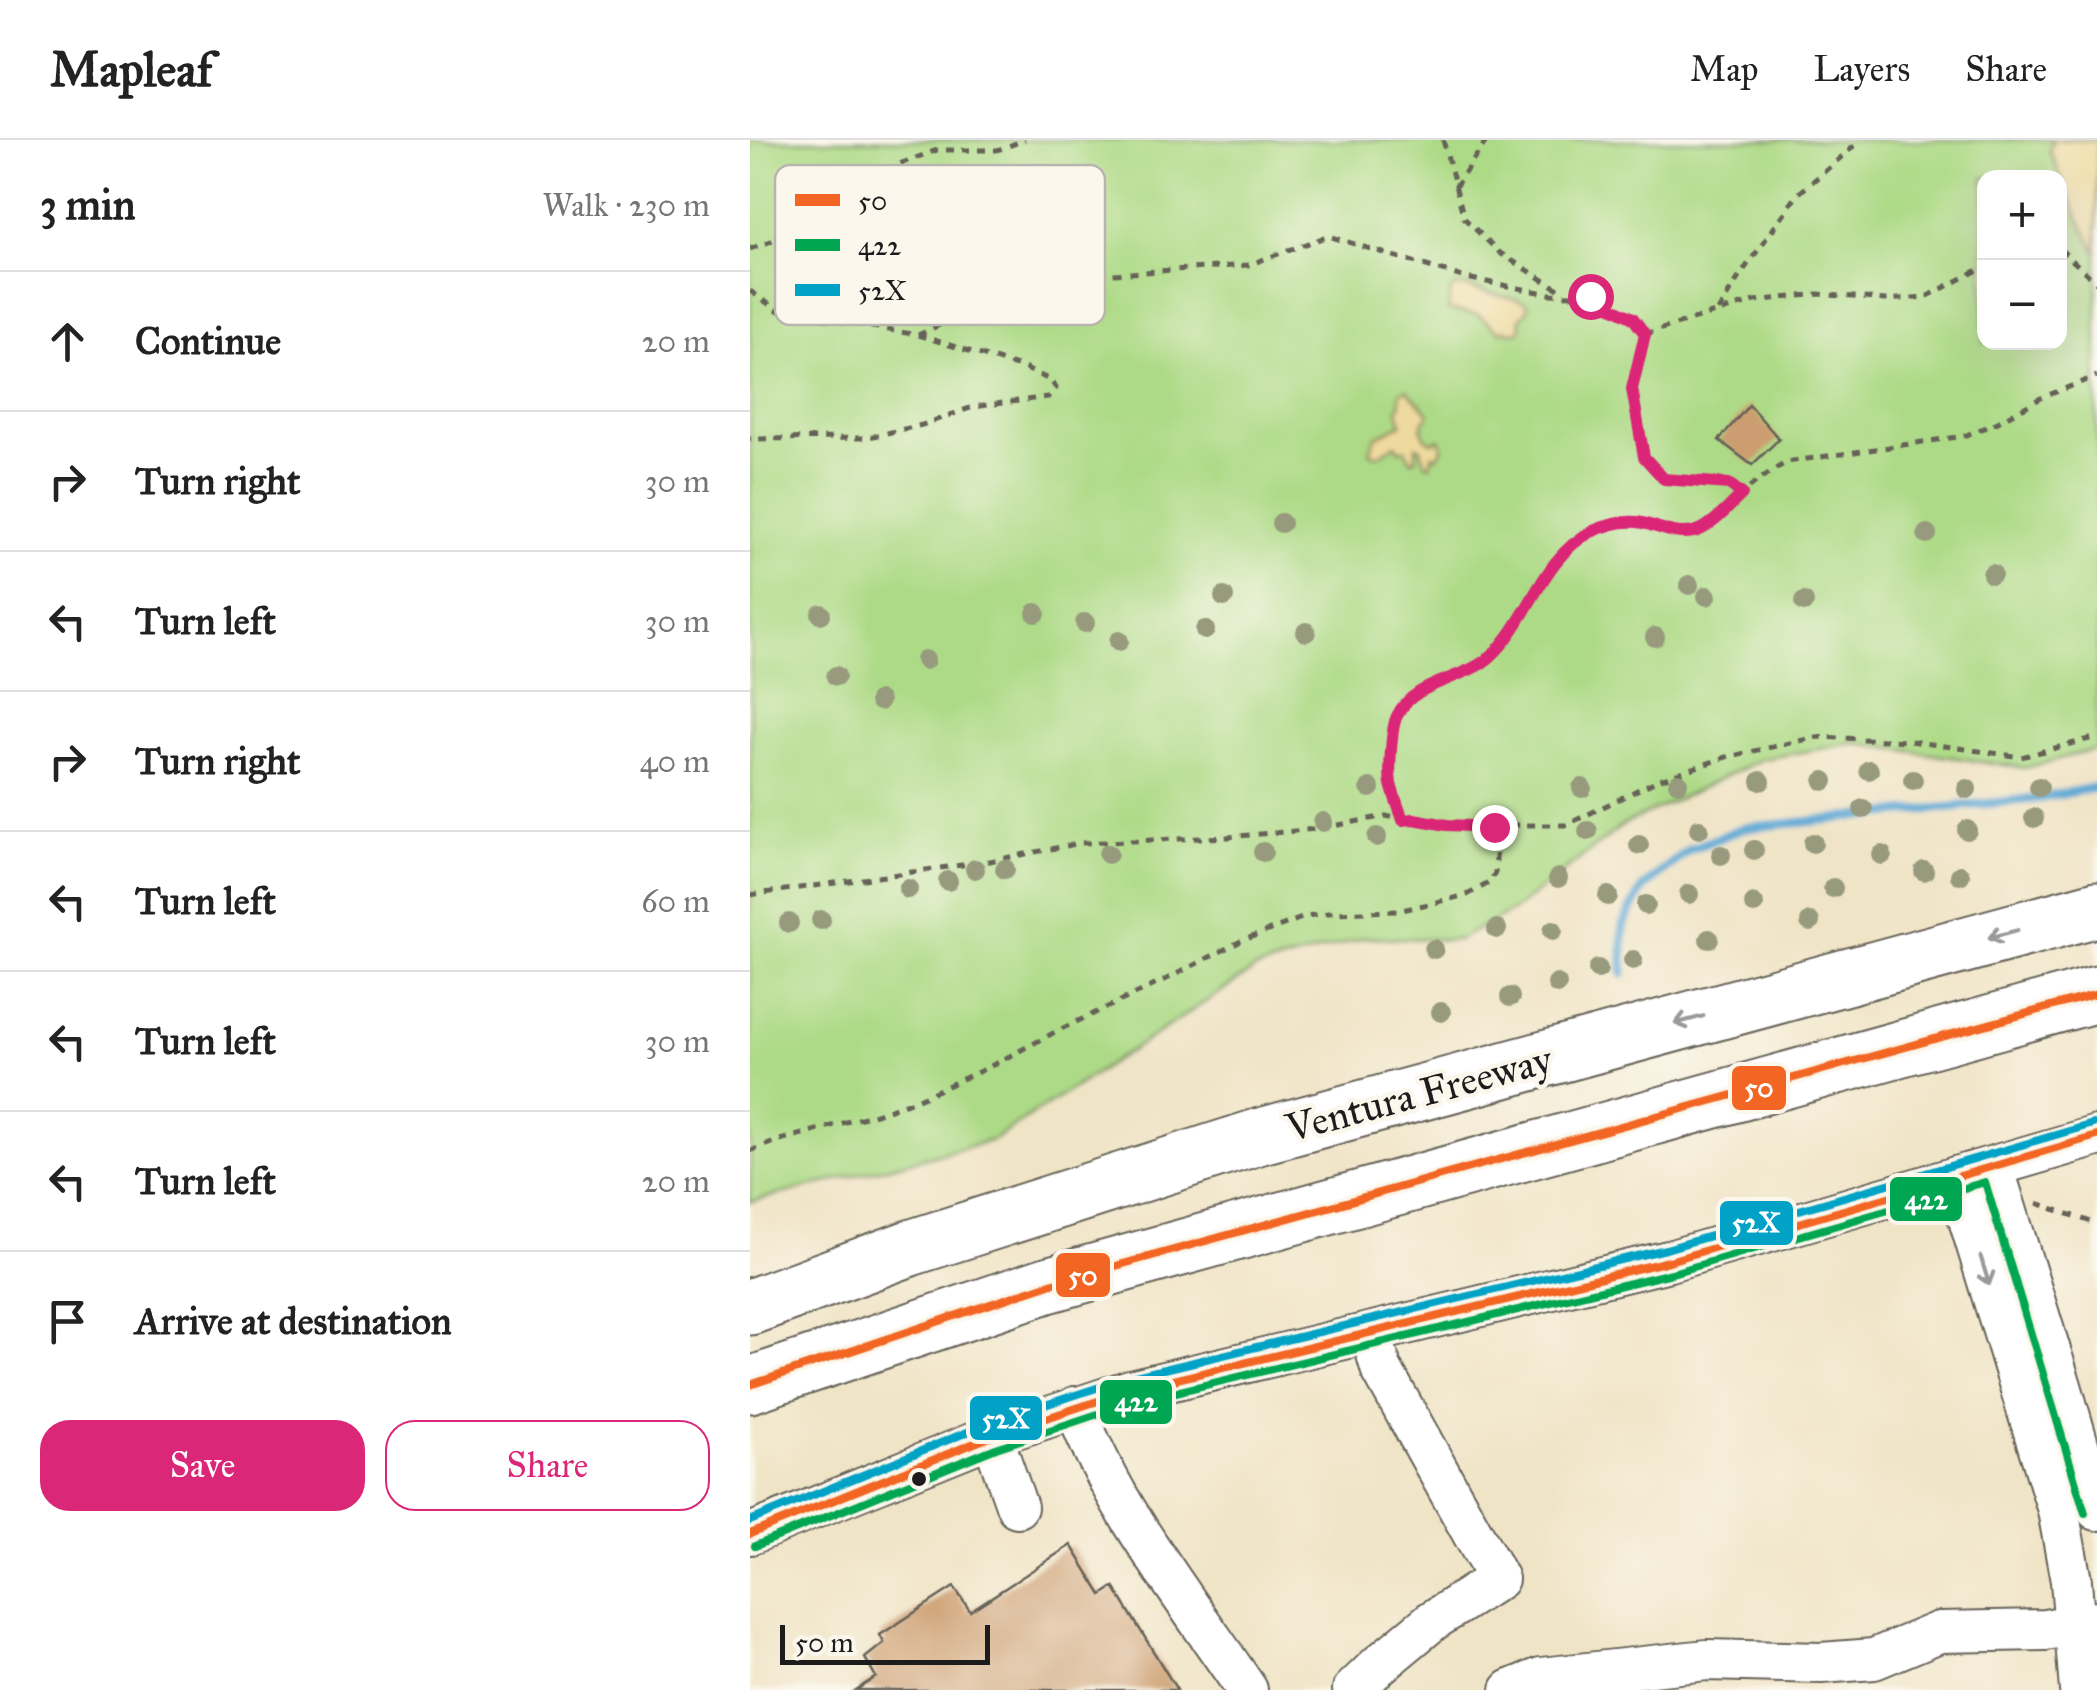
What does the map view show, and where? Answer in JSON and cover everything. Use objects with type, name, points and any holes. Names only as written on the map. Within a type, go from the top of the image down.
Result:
[{"type":"highway","name":"Ventura Freeway","points":[[750,1308],[910,1248],[1260,1136],[2097,909]]},
{"type":"highway","points":[[750,1386],[1047,1286],[2097,994]]},
{"type":"highway","points":[[750,1278],[999,1189],[1105,1158],[1260,1136]]},
{"type":"highway","points":[[750,1426],[1047,1286]]},
{"type":"street","points":[[750,1534],[992,1436],[1075,1407],[1191,1374],[1670,1261],[2097,1136]]},
{"type":"street","points":[[1975,1172],[2066,1404],[2097,1510]]},
{"type":"street","points":[[1975,1172],[2058,1510],[2071,1581],[2086,1623],[2080,1690]]},
{"type":"street","points":[[1353,1690],[1432,1621],[1498,1578],[1381,1368],[1371,1334]]},
{"type":"street","points":[[1075,1407],[1088,1441],[1130,1517],[1247,1690]]},
{"type":"street","points":[[992,1436],[1017,1507]]},
{"type":"street","points":[[1512,1690],[1541,1678],[1707,1660],[1822,1677],[1939,1632],[2045,1630],[2086,1623]]},
{"type":"path","points":[[898,165],[937,150],[997,150],[1025,140]]},
{"type":"path","points":[[1443,140],[1464,218],[1500,253],[1568,295]]},
{"type":"path","points":[[1454,189],[1487,140]]},
{"type":"path","points":[[1716,313],[1798,194],[1859,142]]},
{"type":"path","points":[[1105,275],[1248,265],[1328,236],[1466,278],[1550,294],[1590,296],[1633,318],[1645,334]]},
{"type":"path","points":[[750,250],[775,240]]},
{"type":"path","points":[[2067,255],[2097,283]]},
{"type":"path","points":[[1645,334],[1755,302],[1818,294],[1885,300],[1926,297],[1977,271]]},
{"type":"path","points":[[750,291],[775,308]]},
{"type":"path","points":[[750,438],[865,438],[922,425],[973,406],[1048,397],[1056,388],[1050,380],[1026,369],[918,335],[860,325]]},
{"type":"path","points":[[918,335],[940,325]]},
{"type":"path","points":[[1645,334],[1632,389],[1644,457],[1664,479],[1729,484],[1742,494]]},
{"type":"path","points":[[1403,820],[1390,780],[1395,718],[1408,698],[1466,673],[1489,658],[1510,636],[1554,566],[1589,533],[1616,523],[1642,523],[1678,534],[1700,530],[1787,462],[1964,436],[2097,376]]},
{"type":"path","points":[[750,896],[990,861],[1081,843],[1317,830],[1386,816],[1447,825],[1566,825],[1660,779],[1727,757],[1817,736],[1910,742],[2021,756],[2097,737]]},
{"type":"path","points":[[750,1151],[916,1100],[1241,942],[1292,922],[1328,913],[1398,910],[1467,894],[1488,883],[1495,874],[1494,827]]},
{"type":"path","points":[[2030,1200],[2097,1224]]},
{"type":"green space","points":[[750,140],[2097,140],[2097,749],[2025,768],[1854,743],[1762,759],[1623,825],[1517,908],[1458,940],[1366,937],[1256,969],[993,1140],[750,1202]]},
{"type":"sand","points":[[2054,140],[2097,140],[2097,253],[2067,192],[2067,170],[2058,170],[2049,150]]},
{"type":"sand","points":[[1458,286],[1528,304],[1520,318],[1521,329],[1500,332],[1479,315],[1448,310],[1451,289]]},
{"type":"sand","points":[[1407,389],[1428,412],[1421,427],[1425,437],[1441,442],[1440,453],[1437,457],[1432,455],[1430,465],[1416,446],[1416,459],[1411,461],[1406,450],[1399,450],[1396,444],[1379,455],[1370,452],[1375,437],[1402,424],[1398,410],[1400,392]]},
{"type":"building","points":[[1749,405],[1779,439],[1752,465],[1719,440]]},
{"type":"building","points":[[1071,1545],[1102,1595],[1114,1587],[1177,1690],[856,1690],[876,1677],[865,1658],[884,1643],[880,1635],[954,1587],[970,1611]]},
{"type":"waterway","points":[[1623,974],[1623,925],[1643,888],[1688,850],[1743,828],[2042,798],[2097,787]]},
{"type":"transit line","name":"50","points":[[750,1385],[1047,1285],[2097,994]]},
{"type":"transit line","name":"52X","points":[[750,1521],[987,1424],[1127,1378],[1666,1249],[2093,1124]]},
{"type":"transit line","name":"50","points":[[750,1534],[992,1436],[1131,1390],[1669,1261],[2097,1136]]},
{"type":"transit line","name":"422","points":[[755,1546],[996,1448],[1134,1402],[1672,1273],[1985,1182],[2085,1513]]},
{"type":"route","points":[[1494,827],[1403,820],[1390,780],[1395,718],[1408,698],[1466,673],[1489,658],[1510,636],[1554,566],[1589,533],[1616,523],[1642,523],[1678,534],[1700,530],[1742,494],[1729,484],[1664,479],[1644,457],[1632,389],[1645,334],[1633,318],[1590,296]]}]
